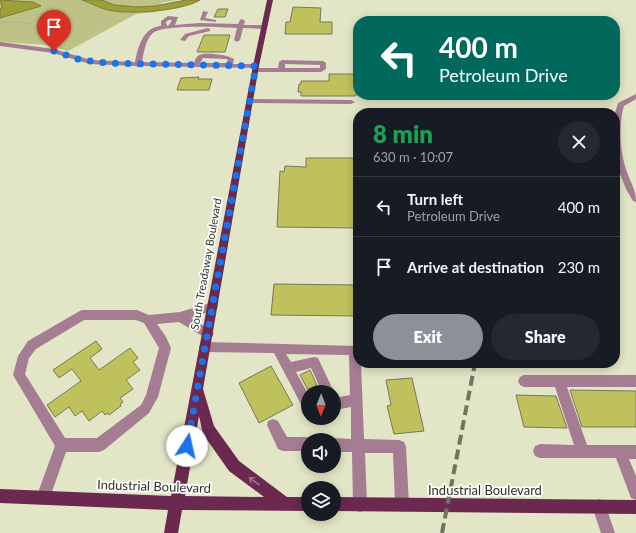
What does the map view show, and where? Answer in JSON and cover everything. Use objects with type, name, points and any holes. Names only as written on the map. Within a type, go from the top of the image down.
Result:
[{"type":"main road","name":"South Treadaway Boulevard","points":[[171,533],[256,68],[270,0]]},
{"type":"main road","points":[[198,389],[208,428],[234,466],[285,504]]},
{"type":"main road","name":"Industrial Boulevard","points":[[0,496],[177,503],[301,504]]},
{"type":"main road","name":"Industrial Boulevard","points":[[341,504],[636,507]]},
{"type":"street","points":[[205,12],[202,19],[204,20],[241,26]]},
{"type":"street","points":[[237,40],[244,15]]},
{"type":"street","points":[[164,27],[163,22],[168,18],[176,18],[172,26]]},
{"type":"street","points":[[138,65],[143,41],[152,30],[172,26],[264,27]]},
{"type":"street","points":[[182,40],[184,36],[200,31],[241,26]]},
{"type":"street","points":[[0,44],[21,45],[54,51],[90,62],[138,65],[229,65],[281,70],[321,70],[323,69],[323,62],[282,62],[281,70]]},
{"type":"street","points":[[620,108],[621,105],[636,96]]},
{"type":"street","points":[[250,101],[351,102]]},
{"type":"street","points":[[620,158],[622,170],[636,199]]},
{"type":"street","points":[[62,445],[19,375],[24,356],[32,345],[82,314],[137,315],[148,320],[180,317],[212,306]]},
{"type":"street","points":[[180,317],[208,334]]},
{"type":"street","points":[[62,445],[99,445],[146,409],[152,398],[165,348],[162,340],[148,320]]},
{"type":"street","points":[[205,347],[353,350]]},
{"type":"street","points":[[277,348],[301,393]]},
{"type":"street","points":[[288,368],[314,362],[325,385]]},
{"type":"street","points":[[356,368],[360,504]]},
{"type":"street","points":[[524,381],[636,381]]},
{"type":"street","points":[[559,381],[583,451]]},
{"type":"street","points":[[341,403],[357,400]]},
{"type":"street","points":[[273,425],[283,444],[301,444]]},
{"type":"street","points":[[43,498],[62,445]]},
{"type":"street","points":[[341,445],[399,447],[402,505]]},
{"type":"street","points":[[540,451],[636,452]]},
{"type":"street","points":[[620,452],[636,493]]},
{"type":"street","points":[[599,506],[608,533]]},
{"type":"path","points":[[0,23],[18,22],[32,24]]},
{"type":"green space","points":[[0,0],[177,0],[161,3],[157,12],[136,14],[68,51],[47,45],[0,42]]},
{"type":"shaded area","points":[[0,0],[33,2],[41,6],[0,18],[0,9],[2,7]]},
{"type":"shaded area","points":[[82,0],[102,0],[114,5],[136,7],[155,6],[186,0],[200,0],[181,7],[155,11],[129,12],[108,10]]},
{"type":"building","points":[[293,7],[321,8],[320,22],[332,22],[332,34],[285,34],[286,22],[290,22]]},
{"type":"building","points":[[218,9],[228,9],[225,17],[214,17]]},
{"type":"building","points":[[204,35],[230,35],[225,52],[197,52]]},
{"type":"building","points":[[329,74],[353,74],[353,96],[301,96],[301,92],[298,92],[301,81],[329,81]]},
{"type":"building","points":[[199,77],[198,79],[212,79],[209,90],[177,90],[181,78]]},
{"type":"building","points":[[306,158],[353,158],[353,228],[277,227],[280,171],[284,172],[285,166],[306,167]]},
{"type":"building","points":[[274,284],[353,285],[353,316],[271,315]]},
{"type":"building","points":[[96,341],[102,349],[90,358],[99,370],[130,348],[138,358],[133,362],[140,370],[126,380],[133,389],[120,398],[123,402],[120,404],[121,406],[109,415],[108,413],[105,415],[102,411],[89,421],[82,411],[75,416],[69,407],[55,417],[47,405],[81,381],[72,369],[59,378],[53,370]]},
{"type":"building","points":[[271,366],[293,405],[259,423],[239,383]]},
{"type":"building","points":[[310,370],[317,385],[305,385],[300,375]]},
{"type":"building","points":[[412,378],[424,431],[394,434],[387,406],[391,405],[386,380]]},
{"type":"building","points":[[570,390],[636,391],[636,427],[582,427]]},
{"type":"building","points":[[516,395],[556,396],[567,428],[524,427]]},
{"type":"railway","points":[[442,533],[474,368]]},
{"type":"route","points":[[54,51],[72,58],[90,62],[256,66],[187,446]]}]
